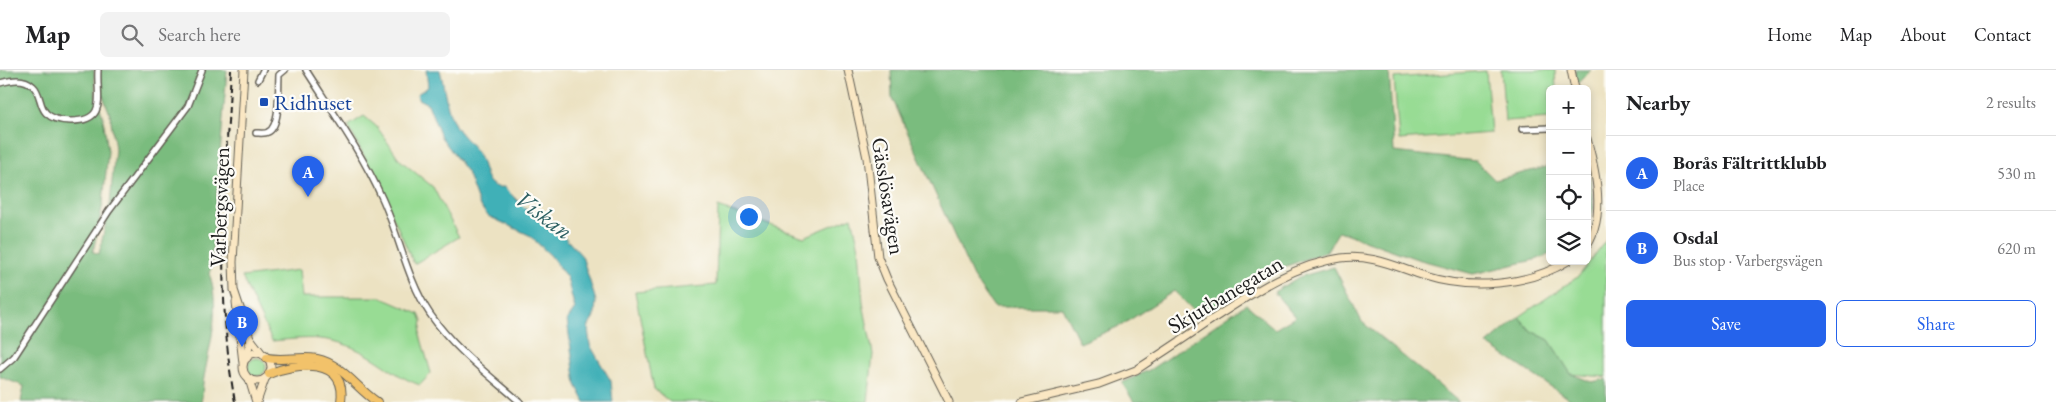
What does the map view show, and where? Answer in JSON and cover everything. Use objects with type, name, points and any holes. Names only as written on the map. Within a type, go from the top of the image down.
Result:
[{"type":"main road","points":[[265,357],[276,360],[303,358],[324,361],[335,366],[378,402]]},
{"type":"main road","points":[[267,376],[298,365],[318,366],[332,373],[336,379],[342,393],[341,402]]},
{"type":"street","points":[[0,83],[9,80],[26,82],[36,91],[43,110],[48,115],[58,121],[82,120],[95,113],[99,104],[98,70]]},
{"type":"street","points":[[0,369],[14,357],[109,212],[188,106],[202,70]]},
{"type":"street","name":"Varbergsvägen","points":[[244,70],[233,262],[237,299],[249,341]]},
{"type":"street","points":[[258,80],[263,70]]},
{"type":"street","points":[[256,133],[267,133],[273,128],[279,101],[279,75],[285,70]]},
{"type":"street","points":[[306,70],[352,142],[382,197],[408,266],[430,314],[458,347],[520,402]]},
{"type":"street","name":"Gässlösavägen","points":[[848,70],[867,158],[878,256],[886,279],[949,402]]},
{"type":"street","points":[[1571,70],[1574,85]]},
{"type":"street","points":[[1522,129],[1546,128]]},
{"type":"street","points":[[1591,157],[1601,201],[1602,215],[1598,228],[1591,239]]},
{"type":"street","name":"Skjutbanegatan","points":[[1022,402],[1118,378],[1136,370],[1255,292],[1280,278],[1340,258],[1362,257],[1384,260],[1425,276],[1451,282],[1478,284],[1544,273],[1560,265]]},
{"type":"street","points":[[237,299],[236,317],[245,361]]},
{"type":"street","points":[[249,341],[265,357],[270,365],[257,402]]},
{"type":"street","points":[[249,341],[244,373],[249,379],[257,402]]},
{"type":"street","points":[[245,361],[254,354],[265,357]]},
{"type":"street","points":[[249,379],[256,381],[267,376]]},
{"type":"green space","points":[[0,70],[94,70],[96,96],[103,117],[108,151],[103,203],[93,252],[99,254],[110,204],[115,149],[110,114],[101,91],[100,70],[227,70],[210,276],[214,303],[213,330],[201,402],[21,402],[24,386],[0,377]]},
{"type":"green space","points":[[891,70],[1389,70],[1394,152],[1476,161],[1495,180],[1546,167],[1546,256],[1473,274],[1417,259],[1339,231],[1326,252],[1261,275],[1199,316],[1174,291],[1122,325],[1080,343],[1062,307],[994,307],[973,277],[892,98]]},
{"type":"green space","points":[[1501,70],[1555,70],[1556,85],[1546,85],[1546,118],[1505,121]]},
{"type":"green space","points":[[1575,70],[1591,70],[1577,84]]},
{"type":"green space","points":[[1486,71],[1491,133],[1399,140],[1394,78]]},
{"type":"green space","points":[[364,116],[377,127],[400,160],[433,187],[459,237],[414,264],[377,181],[348,126]]},
{"type":"green space","points":[[1591,189],[1594,208],[1591,214]]},
{"type":"green space","points":[[718,207],[804,237],[852,217],[859,248],[863,303],[873,354],[868,402],[670,402],[654,389],[635,292],[716,285]]},
{"type":"green space","points":[[1606,240],[1606,377],[1571,374],[1549,340],[1531,331],[1519,317],[1579,276],[1587,265],[1591,265],[1591,260]]},
{"type":"green space","points":[[1334,267],[1362,322],[1459,402],[1134,402],[1122,383],[1151,369],[1246,304],[1275,329],[1295,317],[1274,292],[1299,277]]},
{"type":"green space","points":[[299,270],[302,297],[380,297],[419,314],[422,321],[420,335],[431,373],[420,385],[413,383],[373,358],[335,341],[301,339],[272,341],[242,277]]},
{"type":"green space","points":[[1519,317],[1531,331],[1549,340],[1571,374],[1592,382],[1606,379],[1606,402],[1574,402],[1487,344]]},
{"type":"green space","points":[[257,358],[263,361],[266,367],[263,373],[257,376],[251,373],[248,367],[251,361]]},
{"type":"water","points":[[426,70],[440,70],[448,107],[456,127],[478,154],[490,182],[498,187],[504,187],[536,219],[559,231],[582,256],[596,301],[595,314],[588,328],[590,345],[611,381],[613,402],[585,402],[576,385],[567,320],[575,309],[567,278],[551,256],[529,235],[488,216],[479,205],[467,172],[441,137],[428,104],[418,99],[417,94],[428,87]]},
{"type":"railway","points":[[231,70],[224,195],[223,278],[229,361],[235,402]]},
{"type":"place","name":"Ridhuset","points":[[264,102]]},
{"type":"place","name":"Borås Fältrittklubb","points":[[308,197]]},
{"type":"place","name":"Osdal","points":[[242,347]]},
{"type":"water label","name":"Viskan","points":[[544,215]]}]
